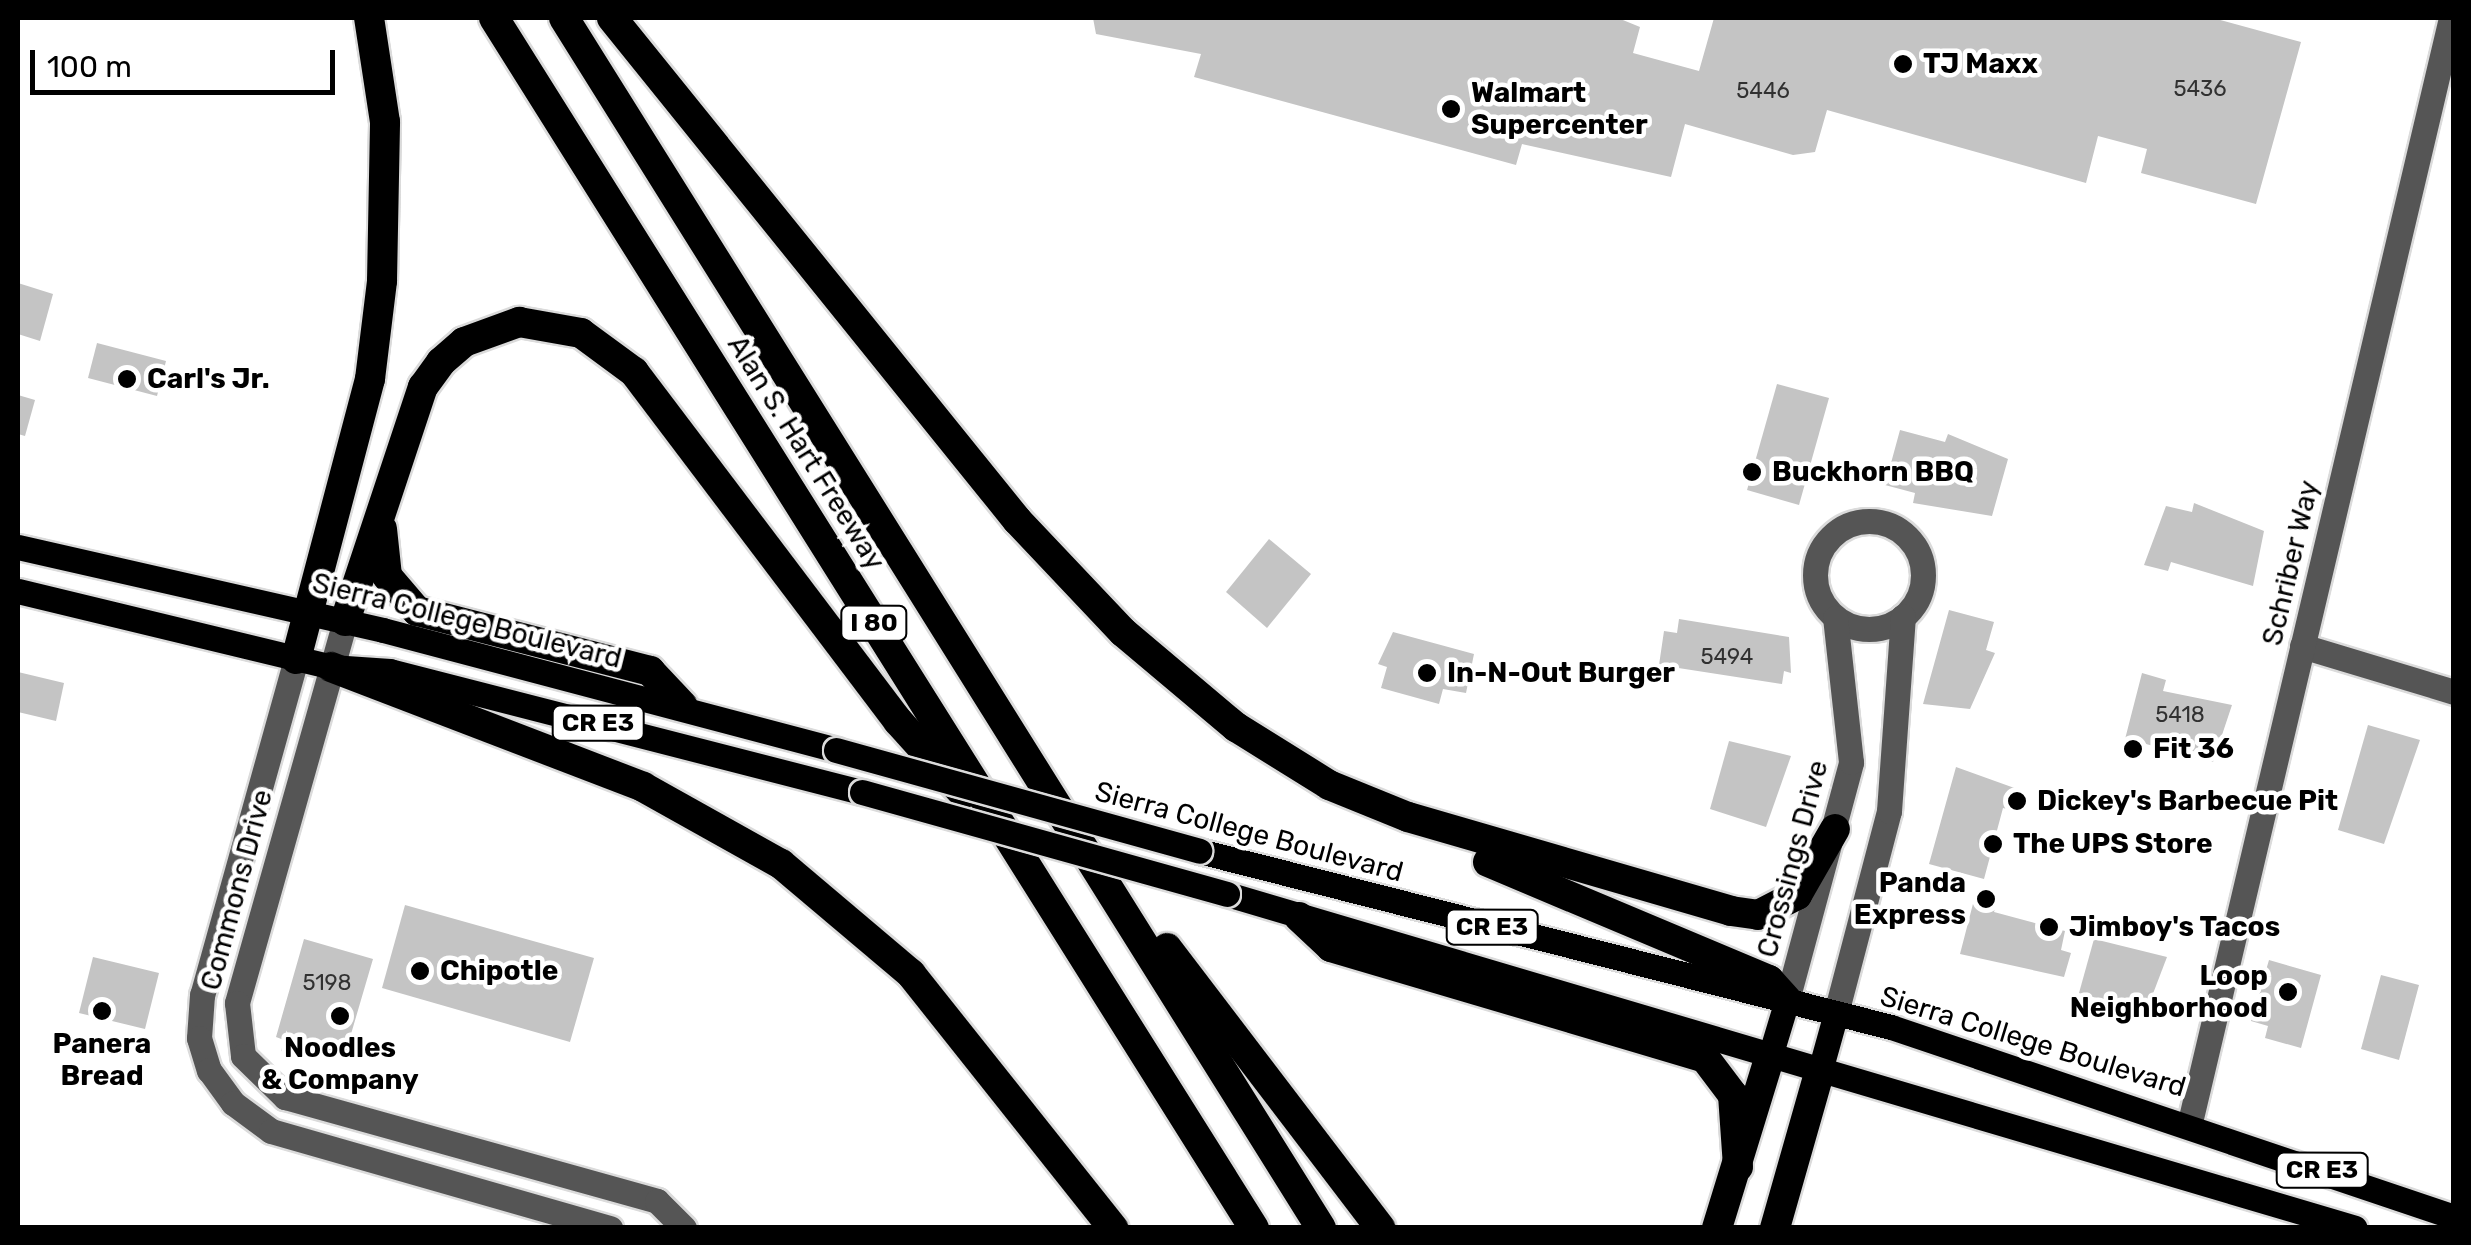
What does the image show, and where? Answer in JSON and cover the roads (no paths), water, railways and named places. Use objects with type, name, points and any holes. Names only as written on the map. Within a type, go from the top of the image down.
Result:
[{"type":"highway","points":[[296,660],[370,379],[382,281],[385,122],[369,18]]},
{"type":"highway","name":"Alan S. Hart Freeway","points":[[494,18],[1254,1228]]},
{"type":"highway","name":"Alan S. Hart Freeway","points":[[564,18],[1322,1228]]},
{"type":"highway","points":[[612,18],[1088,597],[1202,703],[1402,828],[1768,980],[1786,1000]]},
{"type":"highway","points":[[345,621],[382,524],[423,388],[441,362],[464,342],[519,322],[581,333],[634,372],[898,720],[1023,860]]},
{"type":"highway","points":[[382,524],[387,576],[410,607],[650,671],[682,705]]},
{"type":"highway","points":[[331,667],[643,787],[781,864],[911,974],[1113,1228]]},
{"type":"highway","points":[[1330,784],[1450,833],[1758,915],[1796,895],[1835,829]]},
{"type":"highway","points":[[1063,813],[1380,1228]]},
{"type":"highway","points":[[1299,917],[1331,947],[1705,1058],[1733,1095],[1738,1167]]},
{"type":"highway","points":[[1718,1228],[1771,1053]]},
{"type":"highway","points":[[1775,1228],[1821,1066]]},
{"type":"main road","name":"Sierra College Boulevard","points":[[18,547],[345,621],[682,705],[1199,851],[1836,1012],[2190,1122],[2454,1217]]},
{"type":"main road","points":[[18,591],[296,660]]},
{"type":"main road","name":"CR E3","points":[[296,660],[390,671],[862,792],[1821,1066],[2355,1228]]},
{"type":"main road","name":"Crossings Drive","points":[[1771,1053],[1786,1000]]},
{"type":"main road","points":[[1821,1066],[1836,1012]]},
{"type":"street","name":"Schriber Way","points":[[2190,1122],[2451,18]]},
{"type":"street","points":[[1836,1012],[1892,796],[1902,618],[1922,578],[1914,547],[1887,524],[1861,522],[1828,540],[1815,570],[1822,602],[1835,618],[1869,629],[1902,618]]},
{"type":"street","name":"Crossings Drive","points":[[1786,1000],[1851,762],[1851,720],[1835,618]]},
{"type":"street","name":"Commons Drive","points":[[345,621],[237,1002],[243,1056],[285,1097],[657,1201],[684,1228]]},
{"type":"street","points":[[2302,646],[2454,692]]},
{"type":"street","name":"Commons Drive","points":[[296,660],[202,995],[199,1038],[209,1070],[234,1103],[271,1131],[610,1228]]},
{"type":"place","name":"TJ Maxx","points":[[1903,64]]},
{"type":"place","name":"Walmart Supercenter","points":[[1451,109]]},
{"type":"place","name":"Carl's Jr.","points":[[127,379]]},
{"type":"place","name":"Buckhorn BBQ","points":[[1752,472]]},
{"type":"place","name":"In-N-Out Burger","points":[[1427,673]]},
{"type":"place","name":"Fit 36","points":[[2133,749]]},
{"type":"place","name":"Dickey's Barbecue Pit","points":[[2017,801]]},
{"type":"place","name":"The UPS Store","points":[[1993,844]]},
{"type":"place","name":"Panda Express","points":[[1986,899]]},
{"type":"place","name":"Jimboy's Tacos","points":[[2049,927]]},
{"type":"place","name":"Chipotle","points":[[420,971]]},
{"type":"place","name":"Loop Neighborhood","points":[[2288,992]]},
{"type":"place","name":"Panera Bread","points":[[102,1011]]},
{"type":"place","name":"Noodles & Company","points":[[340,1016]]}]
